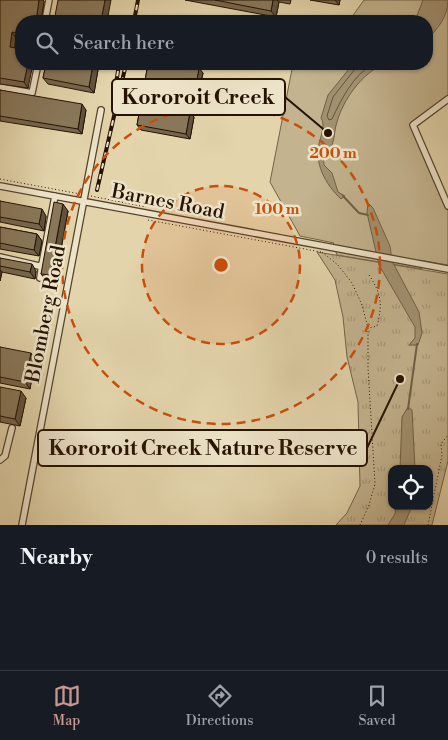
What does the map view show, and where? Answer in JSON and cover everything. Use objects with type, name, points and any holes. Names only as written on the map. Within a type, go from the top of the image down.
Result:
[{"type":"street","points":[[46,15],[49,0]]},
{"type":"street","points":[[0,87],[32,93],[37,70]]},
{"type":"street","points":[[448,99],[413,125],[448,206]]},
{"type":"street","name":"Blomberg Road","points":[[22,525],[101,110]]},
{"type":"street","name":"Barnes Road","points":[[0,186],[331,250],[448,269]]},
{"type":"street","points":[[40,278],[54,196]]},
{"type":"street","points":[[43,210],[52,212]]},
{"type":"street","points":[[38,236],[47,238]]},
{"type":"street","points":[[0,257],[39,266],[42,264]]},
{"type":"street","points":[[0,460],[5,456],[12,428]]},
{"type":"path","points":[[144,219],[322,252],[331,250]]},
{"type":"path","points":[[322,252],[338,265],[352,283],[362,305],[368,328],[368,368],[375,484],[370,505],[360,525]]},
{"type":"path","points":[[368,328],[377,326],[382,309],[379,296],[369,275]]},
{"type":"path","points":[[428,525],[442,455],[441,444],[448,435]]},
{"type":"green space","points":[[364,0],[448,0],[448,103],[415,128],[448,205],[448,265],[419,260],[422,269],[337,255],[334,243],[300,236],[270,182],[292,70],[433,70],[433,15],[353,15]]},
{"type":"green space","points":[[317,252],[448,274],[448,461],[432,525],[336,525],[347,513],[360,486],[358,402],[347,357],[343,317],[335,280]]},
{"type":"water","points":[[423,0],[448,0],[448,6],[442,22],[433,33],[433,15],[417,15]]},
{"type":"water","points":[[348,70],[373,70],[354,88],[349,96],[336,125],[331,148],[324,158],[324,165],[332,173],[338,192],[345,196],[341,199],[325,180],[318,156],[323,129],[321,118],[328,95]]},
{"type":"water","points":[[368,203],[373,208],[390,246],[392,261],[419,312],[422,333],[418,345],[409,345],[415,338],[415,327],[379,265],[367,213]]},
{"type":"water","points":[[408,407],[412,410],[415,465],[400,465],[402,417]]},
{"type":"water","points":[[396,510],[410,510],[404,525],[388,525]]},
{"type":"building","points":[[0,0],[39,0],[37,15],[15,15],[15,33],[12,32],[10,47],[15,48],[15,70],[27,70],[24,82],[0,78]]},
{"type":"building","points":[[58,0],[105,0],[102,15],[55,15]]},
{"type":"building","points":[[215,0],[273,0],[271,11]]},
{"type":"building","points":[[45,70],[92,70],[89,87],[43,78]]},
{"type":"building","points":[[147,70],[199,70],[194,97],[187,95],[184,111],[190,112],[186,134],[137,125]]},
{"type":"building","points":[[0,90],[82,104],[78,129],[0,116]]},
{"type":"building","points":[[0,201],[42,209],[39,224],[0,217]]},
{"type":"building","points":[[54,202],[63,204],[50,275],[41,274]]},
{"type":"building","points":[[0,227],[37,234],[34,250],[0,243]]},
{"type":"building","points":[[0,258],[32,264],[30,272],[0,266]]},
{"type":"building","points":[[0,347],[31,353],[25,382],[0,377]]},
{"type":"building","points":[[0,387],[21,391],[15,419],[0,416]]},
{"type":"waterway","points":[[343,196],[359,213],[368,215]]},
{"type":"waterway","points":[[408,409],[417,344]]},
{"type":"railway","points":[[135,15],[138,0]]},
{"type":"railway","points":[[114,98],[118,70]]},
{"type":"railway","points":[[97,190],[125,70]]},
{"type":"place","name":"Kororoit Creek","points":[[328,133]]},
{"type":"place","name":"Kororoit Creek Nature Reserve","points":[[400,379]]}]
